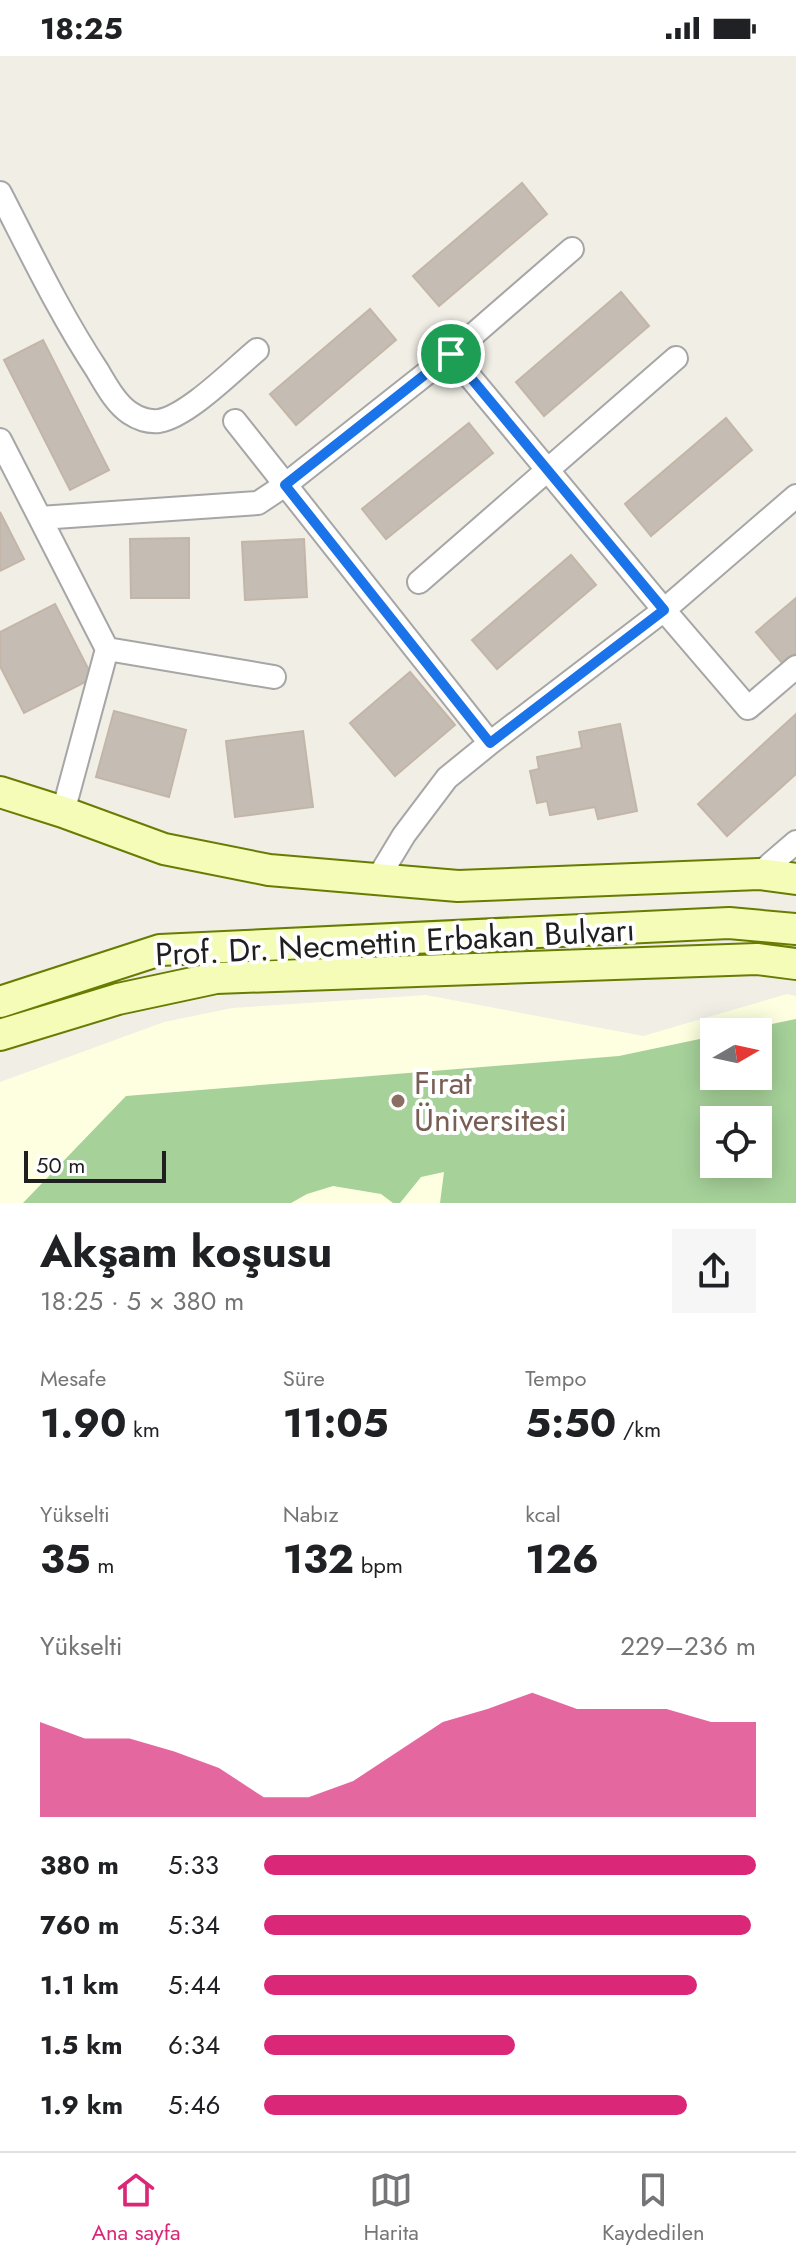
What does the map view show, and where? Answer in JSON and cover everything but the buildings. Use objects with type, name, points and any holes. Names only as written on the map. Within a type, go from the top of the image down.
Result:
[{"type":"main road","points":[[0,792],[164,849],[269,870],[458,886],[759,874],[796,879]]},
{"type":"main road","name":"Prof. Dr. Necmettin Erbakan Bulvarı","points":[[0,1002],[160,950],[729,923],[796,929]]},
{"type":"main road","name":"Prof. Dr. Necmettin Erbakan Bulvarı","points":[[0,1035],[118,999],[216,978],[757,959],[796,964]]},
{"type":"street","points":[[0,193],[76,339],[112,394],[129,413],[155,422],[168,419],[184,411],[257,350]]},
{"type":"street","points":[[40,518],[258,503],[451,354],[572,249]]},
{"type":"street","points":[[451,354],[748,708],[796,667]]},
{"type":"street","points":[[419,582],[676,358]]},
{"type":"street","points":[[235,421],[490,743]]},
{"type":"street","points":[[0,440],[107,649],[63,812]]},
{"type":"street","points":[[378,878],[404,835],[447,778],[664,610],[796,496]]},
{"type":"street","points":[[107,649],[274,677]]},
{"type":"street","points":[[759,874],[796,842]]},
{"type":"shaded area","name":"Fırat Üniversitesi","points":[[787,994],[796,996],[796,1203],[0,1203],[0,1082],[164,1022],[232,1008],[426,995],[643,1036],[700,1019],[700,1090],[772,1090],[772,1018],[705,1018]]},
{"type":"green space","name":"Fırat Üniversitesi","points":[[796,1019],[796,1203],[440,1203],[444,1172],[421,1177],[400,1203],[393,1203],[381,1194],[333,1186],[291,1203],[23,1203],[126,1096],[619,1056],[700,1039],[700,1090],[772,1090],[772,1024]]},
{"type":"place","name":"Fırat Üniversitesi","points":[[398,1101]]},
{"type":"route","points":[[451,354],[664,610],[490,743],[285,485],[451,354]]}]
